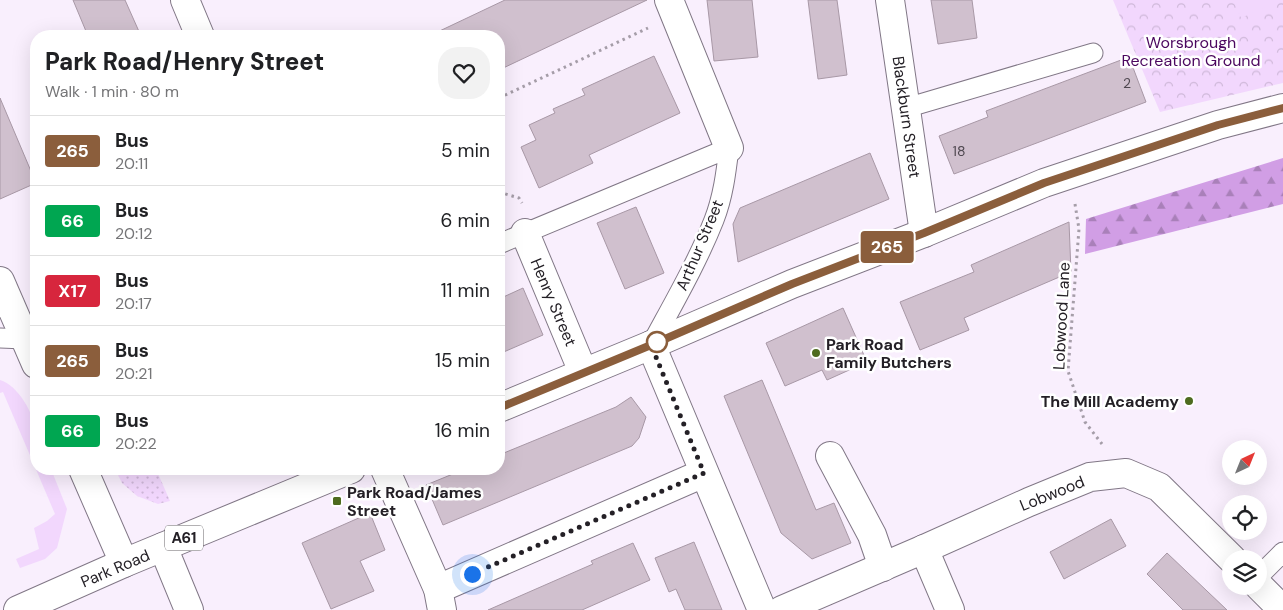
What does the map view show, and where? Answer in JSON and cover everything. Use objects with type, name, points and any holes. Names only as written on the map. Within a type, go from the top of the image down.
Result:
[{"type":"main road","points":[[185,0],[198,30]]},
{"type":"main road","name":"Arthur Street","points":[[669,0],[729,148]]},
{"type":"main road","name":"Blackburn Street","points":[[890,0],[924,233]]},
{"type":"main road","points":[[505,405],[792,284],[924,233],[1044,183],[1218,125],[1283,108]]},
{"type":"main road","name":"Henry Street","points":[[525,233],[583,372]]},
{"type":"main road","points":[[0,281],[12,338],[30,358]]},
{"type":"main road","points":[[651,345],[762,610]]},
{"type":"main road","points":[[830,456],[872,535],[883,567]]},
{"type":"main road","points":[[387,475],[440,599],[704,473]]},
{"type":"main road","name":"Lobwood","points":[[782,610],[1090,477],[1126,474],[1159,487],[1223,550]]},
{"type":"main road","points":[[85,475],[124,563]]},
{"type":"main road","name":"Park Road","points":[[18,610],[124,563],[337,475]]},
{"type":"main road","points":[[163,547],[190,610]]},
{"type":"main road","points":[[924,549],[950,610]]},
{"type":"main road","points":[[1267,594],[1282,610]]},
{"type":"lane","points":[[906,108],[1094,53]]},
{"type":"lane","points":[[505,241],[729,148]]},
{"type":"lane","name":"Arthur Street","points":[[651,345],[681,289],[714,219],[725,182],[729,148]]},
{"type":"lane","points":[[1267,568],[1283,552]]},
{"type":"path","points":[[505,95],[651,26]]},
{"type":"path","name":"Lobwood Lane","points":[[1070,174],[1079,228],[1068,371],[1086,422],[1126,474]]},
{"type":"green space","name":"Worsbrough Recreation Ground","points":[[1113,0],[1283,0],[1283,83],[1160,112]]},
{"type":"green space","points":[[1233,0],[1280,0],[1241,18]]},
{"type":"green space","points":[[1283,158],[1283,204],[1085,254],[1086,219]]},
{"type":"green space","points":[[0,380],[7,383],[19,394],[29,410],[30,455],[3,392],[0,393]]},
{"type":"green space","points":[[38,475],[53,475],[67,509],[57,548],[45,559],[20,568],[16,559],[39,549],[34,528],[55,514]]},
{"type":"green space","points":[[118,475],[159,475],[170,501],[158,504],[137,496],[122,483]]},
{"type":"building","points":[[73,0],[125,0],[138,30],[86,30]]},
{"type":"building","points":[[505,0],[647,0],[505,67],[505,30],[442,30]]},
{"type":"building","points":[[707,0],[752,0],[758,57],[714,61]]},
{"type":"building","points":[[808,0],[837,0],[847,75],[818,79]]},
{"type":"building","points":[[931,0],[972,0],[977,38],[938,44]]},
{"type":"building","points":[[654,56],[680,113],[589,155],[593,163],[539,188],[521,147],[536,140],[529,125],[555,113],[553,109],[585,95],[582,89]]},
{"type":"building","points":[[1129,57],[1146,102],[954,174],[939,136],[988,117],[986,111]]},
{"type":"building","points":[[0,98],[30,169],[30,186],[0,199]]},
{"type":"building","points":[[870,153],[889,199],[738,262],[733,224],[740,208]]},
{"type":"building","points":[[636,207],[664,273],[625,289],[597,223]]},
{"type":"building","points":[[1069,222],[1071,272],[964,318],[969,330],[920,350],[900,302],[974,272],[971,265]]},
{"type":"building","points":[[523,288],[543,335],[505,351],[505,296]]},
{"type":"building","name":"Park Road Family Butchers","points":[[843,308],[867,362],[827,380],[822,370],[785,386],[766,343]]},
{"type":"building","points":[[762,380],[816,510],[834,503],[851,543],[812,559],[781,533],[724,396]]},
{"type":"building","points":[[631,397],[646,417],[639,438],[632,446],[443,525],[426,485],[450,475],[505,475],[505,453],[616,407]]},
{"type":"building","points":[[370,513],[385,550],[360,561],[374,591],[331,609],[302,543]]},
{"type":"building","points":[[1111,519],[1126,546],[1064,579],[1050,552]]},
{"type":"building","points":[[694,542],[722,610],[685,610],[676,589],[669,592],[655,558]]},
{"type":"building","points":[[633,543],[650,580],[582,610],[488,610],[593,564],[591,561]]},
{"type":"building","points":[[1167,553],[1227,610],[1183,610],[1147,574]]},
{"type":"bus line","name":"265","points":[[505,405],[792,284],[924,233],[1044,183],[1218,125],[1283,108]]},
{"type":"place","name":"Park Road Family Butchers","points":[[816,353]]},
{"type":"place","name":"The Mill Academy","points":[[1189,401]]},
{"type":"place","name":"Park Road/James Street","points":[[337,501]]},
{"type":"route","points":[[472,574],[704,473],[651,345],[657,342]]}]
